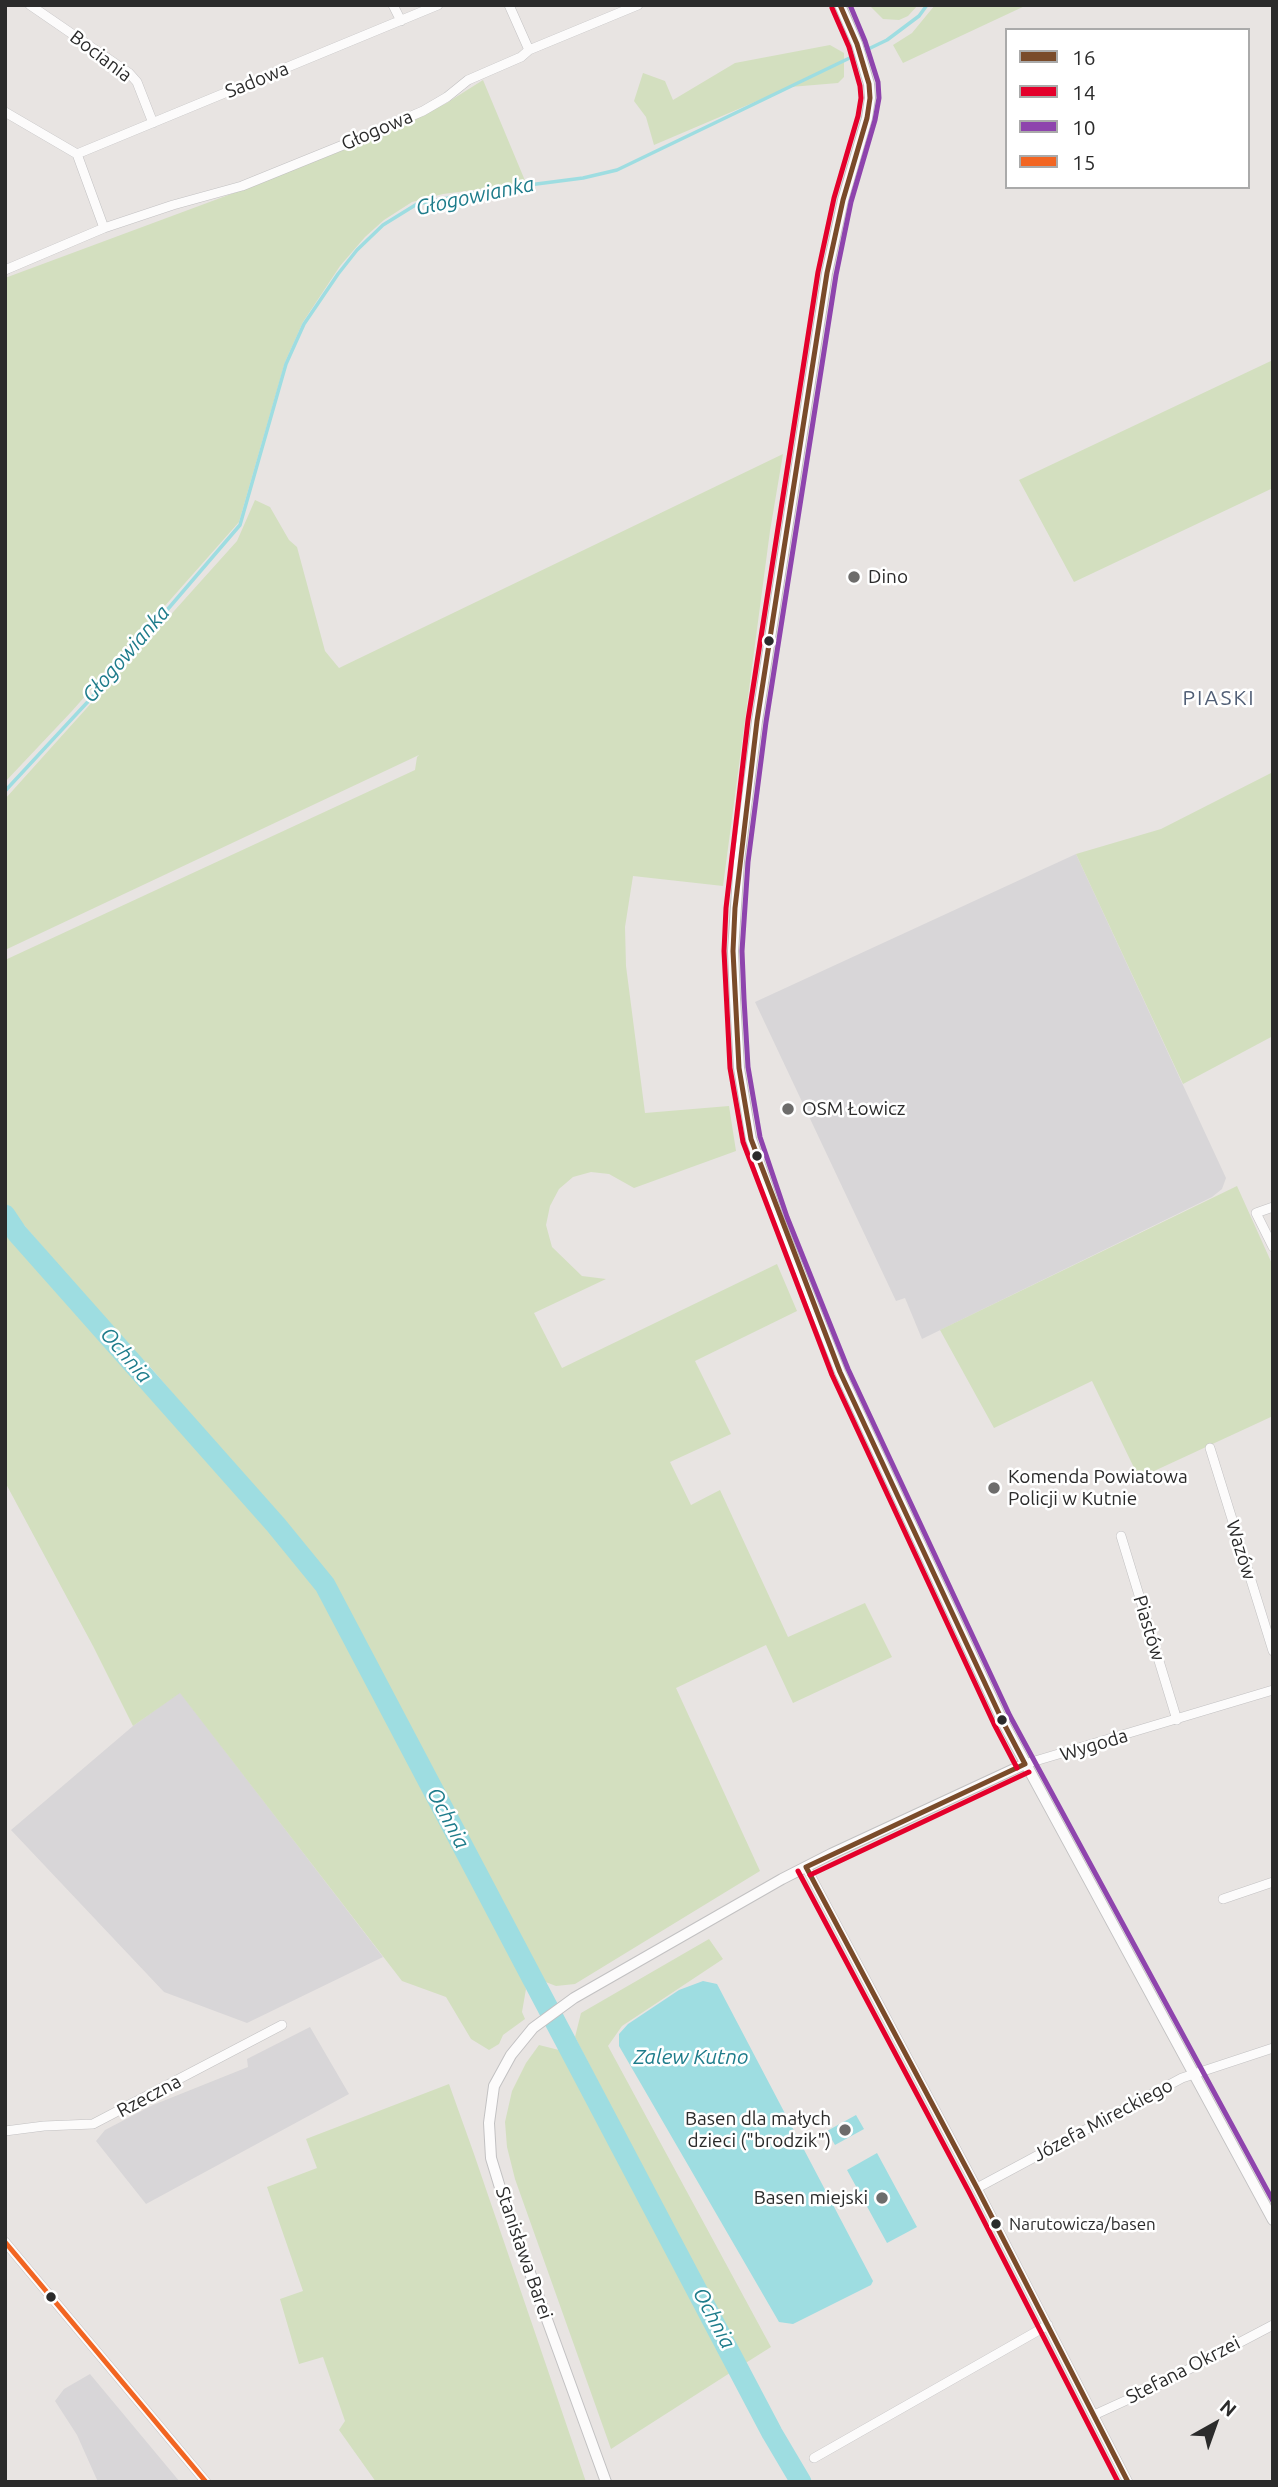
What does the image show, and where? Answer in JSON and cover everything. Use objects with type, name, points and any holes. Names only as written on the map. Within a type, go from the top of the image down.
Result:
[{"type":"street","name":"Bociania","points":[[30,5],[129,73],[137,82],[153,123]]},
{"type":"street","points":[[393,5],[401,21]]},
{"type":"street","name":"Sadowa","points":[[77,155],[438,5]]},
{"type":"street","points":[[509,5],[529,50]]},
{"type":"street","name":"Głogowa","points":[[5,270],[104,228],[242,186],[364,136],[423,111],[468,80],[521,57],[529,50],[638,5]]},
{"type":"street","points":[[840,5],[863,62],[870,98],[827,273],[757,722],[735,908],[733,951],[739,1068],[751,1139],[779,1220],[840,1372],[1002,1720],[1273,2220]]},
{"type":"street","points":[[5,112],[77,155],[104,228]]},
{"type":"street","points":[[1273,1206],[1256,1213],[1273,1247]]},
{"type":"street","name":"Wazów","points":[[1210,1448],[1273,1651]]},
{"type":"street","name":"Piastów","points":[[1121,1536],[1177,1720]]},
{"type":"street","name":"Wygoda","points":[[806,1867],[1025,1764],[1273,1690]]},
{"type":"street","points":[[806,1867],[977,2188],[1128,2482]]},
{"type":"street","name":"Stanisława Barei","points":[[606,2482],[505,2204],[491,2158],[488,2123],[494,2087],[511,2055],[533,2028],[574,1998],[806,1867]]},
{"type":"street","points":[[1223,1899],[1273,1882]]},
{"type":"street","name":"Rzeczna","points":[[5,2132],[44,2126],[93,2124],[282,2025]]},
{"type":"street","name":"Józefa Mireckiego","points":[[977,2188],[1193,2073],[1273,2048]]},
{"type":"street","points":[[5,2242],[206,2482]]},
{"type":"street","points":[[814,2458],[1048,2325]]},
{"type":"street","name":"Stefana Okrzei","points":[[1094,2415],[1151,2389],[1273,2325]]},
{"type":"shaded area","points":[[1076,854],[1226,1178],[1222,1189],[1212,1197],[922,1339],[905,1298],[896,1301],[755,1002]]},
{"type":"shaded area","points":[[180,1692],[383,1957],[247,2023],[164,1992],[11,1830],[133,1726]]},
{"type":"shaded area","points":[[310,2027],[349,2094],[146,2204],[96,2141],[105,2130],[153,2105],[248,2067],[247,2059]]},
{"type":"shaded area","points":[[90,2374],[180,2482],[98,2482],[77,2435],[55,2401],[64,2389]]},
{"type":"green space","points":[[869,5],[918,5],[908,16],[899,20],[883,19]]},
{"type":"green space","points":[[935,5],[1027,5],[903,63],[893,45],[912,33]]},
{"type":"green space","points":[[830,45],[844,53],[844,77],[838,83],[790,87],[654,145],[646,117],[634,101],[643,73],[665,81],[673,100],[735,63]]},
{"type":"green space","points":[[483,80],[526,183],[443,194],[412,202],[384,220],[365,237],[340,266],[303,322],[285,362],[239,522],[72,711],[5,782],[5,278],[250,187],[445,104]]},
{"type":"green space","points":[[1273,360],[1273,488],[1074,582],[1019,480]]},
{"type":"green space","points":[[783,454],[770,531],[723,886],[633,876],[625,927],[626,966],[645,1113],[729,1106],[736,1151],[634,1188],[609,1174],[591,1172],[573,1177],[559,1189],[550,1206],[546,1225],[552,1247],[582,1276],[606,1279],[534,1313],[562,1368],[777,1264],[797,1311],[695,1361],[731,1434],[670,1462],[691,1505],[720,1490],[788,1637],[865,1603],[892,1657],[793,1703],[766,1645],[676,1688],[760,1871],[575,1984],[556,1986],[543,1981],[322,1569],[146,1362],[132,1351],[5,1203],[5,960],[415,770],[419,755],[5,950],[5,799],[237,541],[255,500],[270,507],[289,540],[297,547],[325,651],[339,668]]},
{"type":"green space","points":[[1273,772],[1273,1036],[1183,1084],[1076,854],[1161,829]]},
{"type":"green space","points":[[1237,1186],[1273,1266],[1273,1416],[1139,1478],[1092,1381],[994,1428],[940,1330]]},
{"type":"green space","points":[[5,1226],[125,1366],[237,1490],[316,1586],[512,1954],[526,1989],[522,2012],[525,2019],[503,2035],[499,2044],[489,2050],[471,2039],[446,1997],[402,1981],[180,1693],[133,1726],[5,1482]]},
{"type":"green space","points":[[709,1939],[723,1959],[622,2026],[608,2046],[771,2347],[744,2364],[575,2037],[581,2013]]},
{"type":"green space","points":[[539,2045],[559,2050],[570,2064],[733,2371],[611,2449],[515,2179],[507,2147],[505,2122],[512,2091]]},
{"type":"green space","points":[[449,2084],[586,2482],[376,2482],[339,2430],[345,2421],[323,2357],[299,2364],[280,2299],[303,2291],[267,2187],[317,2168],[306,2139]]},
{"type":"water","name":"Zalew Kutno","points":[[703,1981],[717,1984],[873,2281],[871,2285],[793,2324],[779,2322],[619,2046],[619,2034],[628,2024],[679,1990]]},
{"type":"water","name":"Basen dla małych dzieci (\"brodzik\")","points":[[856,2115],[864,2129],[835,2145],[827,2131]]},
{"type":"water","name":"Basen miejski","points":[[877,2153],[917,2227],[887,2243],[847,2170]]},
{"type":"waterway","name":"Głogowianka","points":[[5,791],[95,694],[240,525],[286,364],[304,324],[357,250],[383,225],[417,204],[490,190],[583,178],[617,170],[887,40],[919,16],[927,5]]},
{"type":"waterway","name":"Ochnia","points":[[5,1215],[17,1233],[276,1525],[325,1585],[772,2433],[801,2482]]},
{"type":"transit line","name":"16","points":[[840,5],[857,44],[869,84],[870,98],[827,273],[757,721],[735,908],[733,951],[739,1068],[751,1139],[840,1372],[1025,1764]]},
{"type":"transit line","name":"10","points":[[850,5],[878,82],[879,98],[851,202],[836,275],[766,722],[748,862],[742,951],[744,999],[748,1067],[760,1137],[787,1217],[848,1369],[1010,1716],[1273,2201]]},
{"type":"transit line","name":"14","points":[[832,8],[849,47],[861,98],[834,198],[818,272],[748,720],[726,908],[724,951],[730,1068],[743,1142],[832,1375],[1017,1768]]},
{"type":"transit line","name":"16","points":[[806,1867],[1025,1764]]},
{"type":"transit line","name":"14","points":[[810,1875],[1029,1772]]},
{"type":"transit line","name":"16","points":[[806,1867],[977,2188],[1128,2482]]},
{"type":"transit line","name":"14","points":[[798,1871],[969,2192],[1118,2482]]},
{"type":"transit line","name":"15","points":[[5,2242],[206,2482]]},
{"type":"place","name":"Dino","points":[[854,577]]},
{"type":"place","name":"OSM Łowicz","points":[[788,1109]]},
{"type":"place","name":"Komenda Powiatowa Policji w Kutnie","points":[[994,1488]]},
{"type":"place","name":"Basen dla małych dzieci (\"brodzik\")","points":[[845,2130]]},
{"type":"place","name":"Basen miejski","points":[[882,2198]]},
{"type":"place","name":"Narutowicza/basen","points":[[996,2224]]},
{"type":"district","name":"PIASKI","points":[[1219,698]]}]
